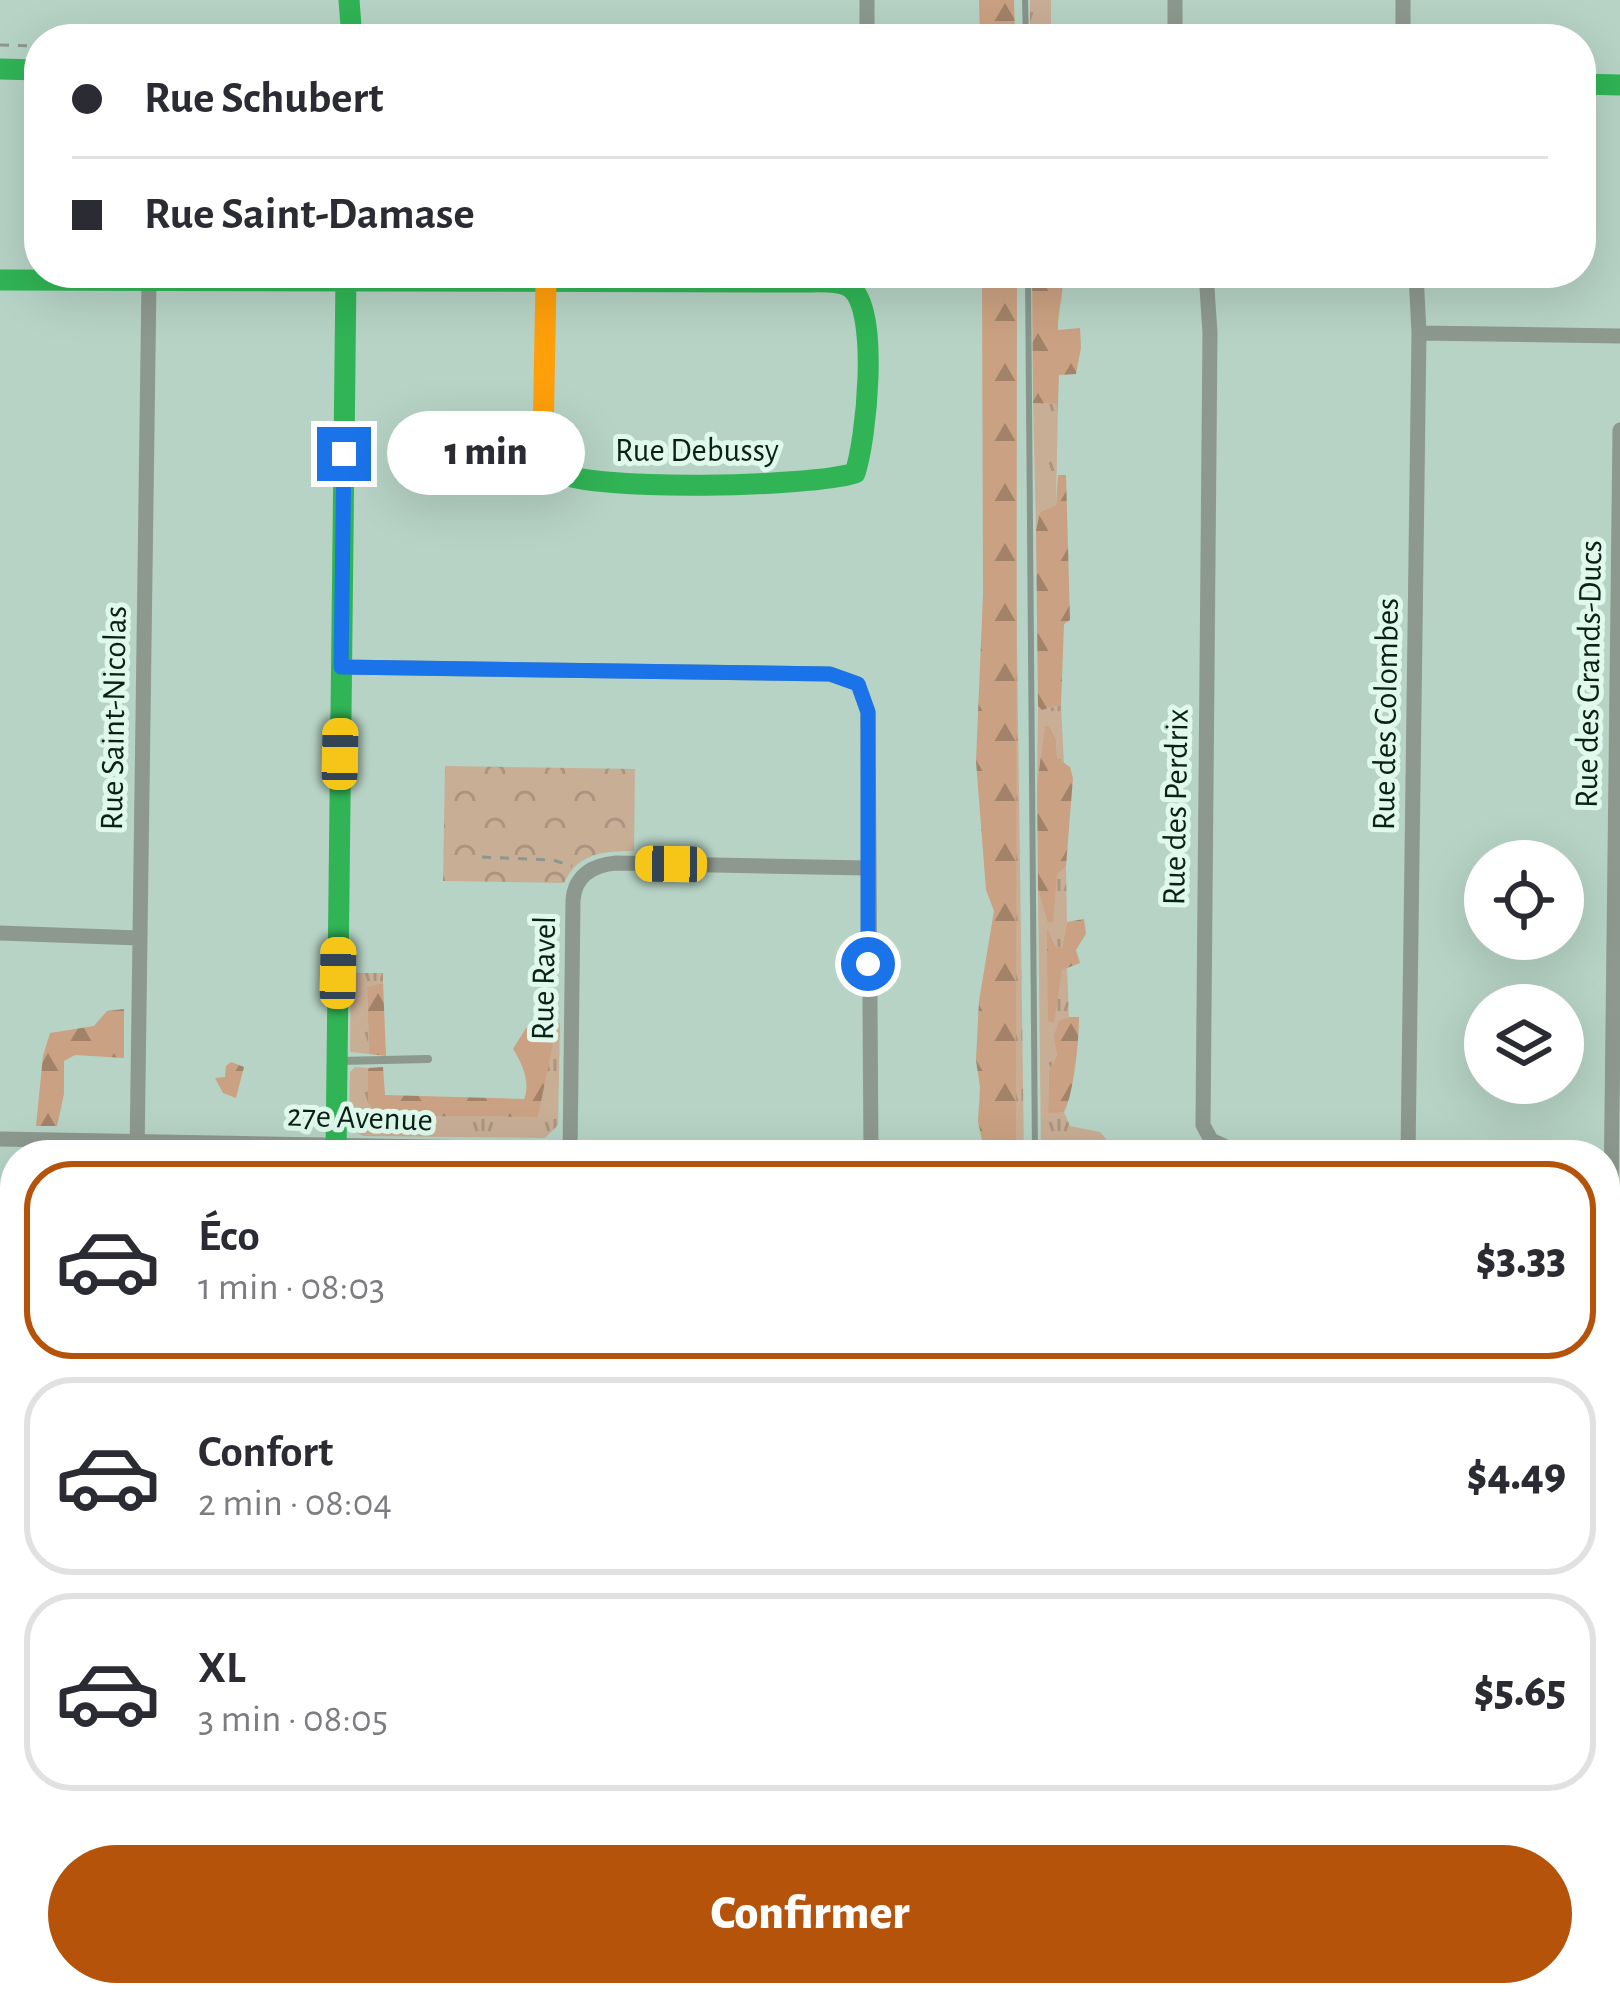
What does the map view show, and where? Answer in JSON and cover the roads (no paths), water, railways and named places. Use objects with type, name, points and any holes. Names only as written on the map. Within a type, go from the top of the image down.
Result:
[{"type":"street","name":"Rue Saint-Nicolas","points":[[137,1140],[149,288]]},
{"type":"street","points":[[336,1140],[346,288]]},
{"type":"street","name":"Rue Debussy","points":[[546,288],[544,455],[555,472],[586,481],[794,482],[848,478],[855,473],[862,453],[867,323],[860,299],[851,288]]},
{"type":"street","name":"Rue des Perdrix","points":[[1207,288],[1201,1101],[1206,1133],[1213,1140]]},
{"type":"street","name":"Rue des Colombes","points":[[1408,1140],[1417,288]]},
{"type":"street","points":[[1419,333],[1620,336]]},
{"type":"street","name":"Rue des Grands-Ducs","points":[[1615,1140],[1620,430]]},
{"type":"street","points":[[341,667],[838,675],[858,684],[868,712],[867,1140]]},
{"type":"street","name":"Rue Ravel","points":[[570,1140],[573,900],[583,875],[601,864],[616,863],[867,868]]},
{"type":"street","points":[[0,933],[139,938]]},
{"type":"lane","points":[[337,1061],[428,1059]]},
{"type":"railway","points":[[1025,0],[1026,24]]},
{"type":"railway","points":[[1028,288],[1035,1140]]}]
